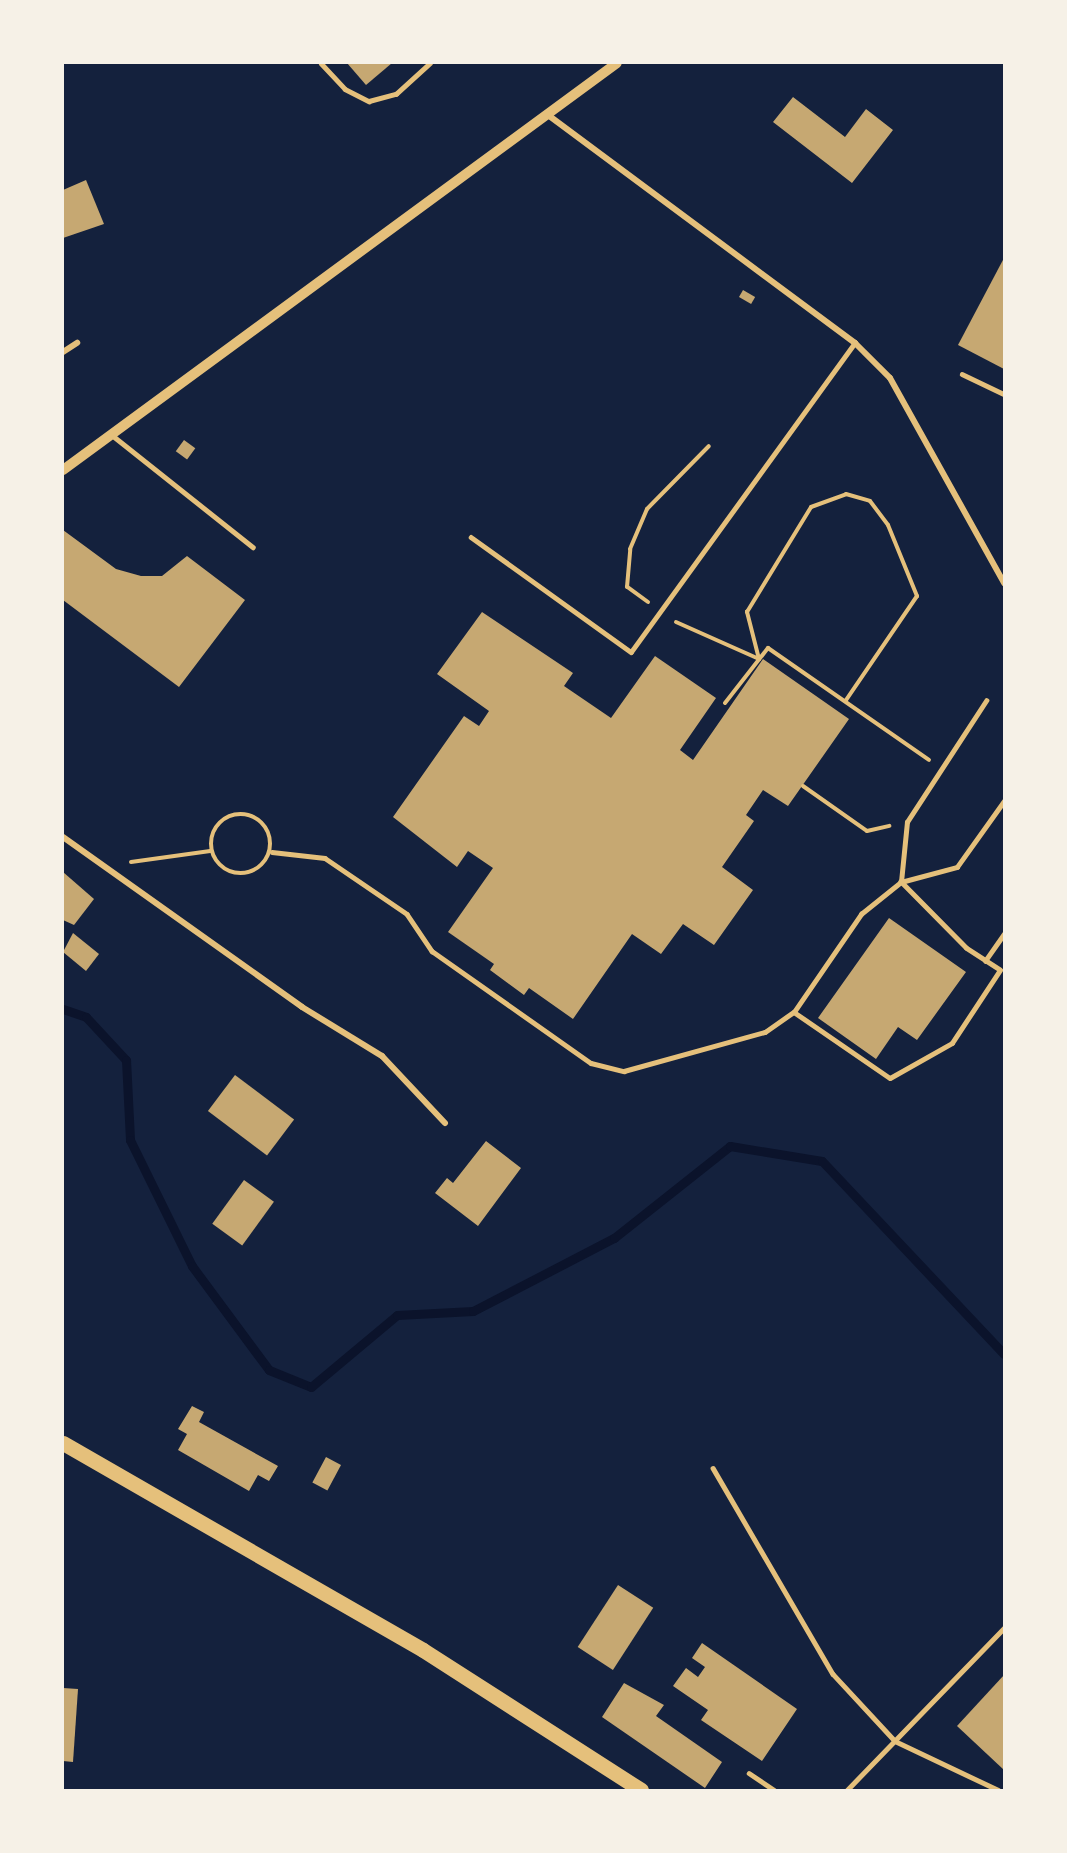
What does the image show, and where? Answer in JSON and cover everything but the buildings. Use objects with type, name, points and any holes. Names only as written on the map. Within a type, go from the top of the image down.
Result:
[{"type":"main road","points":[[63,1443],[423,1650],[641,1790]]},
{"type":"street","points":[[63,470],[617,63]]},
{"type":"street","points":[[548,115],[855,343],[890,378],[1004,583]]},
{"type":"street","points":[[63,352],[77,342]]},
{"type":"street","points":[[998,572],[1004,566]]},
{"type":"street","points":[[63,837],[302,1007],[381,1056],[446,1123]]},
{"type":"lane","points":[[321,63],[345,89],[369,101],[396,93],[430,63]]},
{"type":"lane","points":[[471,537],[631,652],[855,343]]},
{"type":"lane","points":[[962,374],[1004,394]]},
{"type":"lane","points":[[112,435],[253,547]]},
{"type":"lane","points":[[901,882],[907,822],[986,701]]},
{"type":"lane","points":[[272,852],[325,858],[407,914],[432,951],[591,1063],[624,1071],[765,1032],[794,1012],[861,914],[901,882],[957,867],[1004,801]]},
{"type":"lane","points":[[235,814],[262,821],[272,852],[264,865],[235,874],[220,866],[210,851],[219,820],[235,814]]},
{"type":"lane","points":[[794,1012],[890,1078],[952,1043],[1002,972],[985,961],[901,882]]},
{"type":"lane","points":[[985,961],[1004,934]]},
{"type":"lane","points":[[712,1468],[832,1674],[895,1741],[998,1790]]},
{"type":"lane","points":[[847,1790],[1004,1628]]},
{"type":"lane","points":[[749,1773],[774,1790]]},
{"type":"path","points":[[709,446],[646,509],[630,549],[627,587],[685,629],[726,647],[744,648],[759,659]]},
{"type":"path","points":[[759,659],[747,612],[811,507],[846,494],[870,501],[888,525],[917,596],[846,700]]},
{"type":"path","points":[[725,703],[768,648],[846,700],[942,769]]},
{"type":"path","points":[[803,786],[867,831],[907,822]]},
{"type":"path","points":[[103,866],[210,851]]},
{"type":"waterway","points":[[63,1009],[86,1017],[126,1060],[130,1140],[192,1266],[269,1370],[311,1387],[397,1315],[473,1311],[614,1238],[730,1146],[822,1161],[1004,1354]]}]
